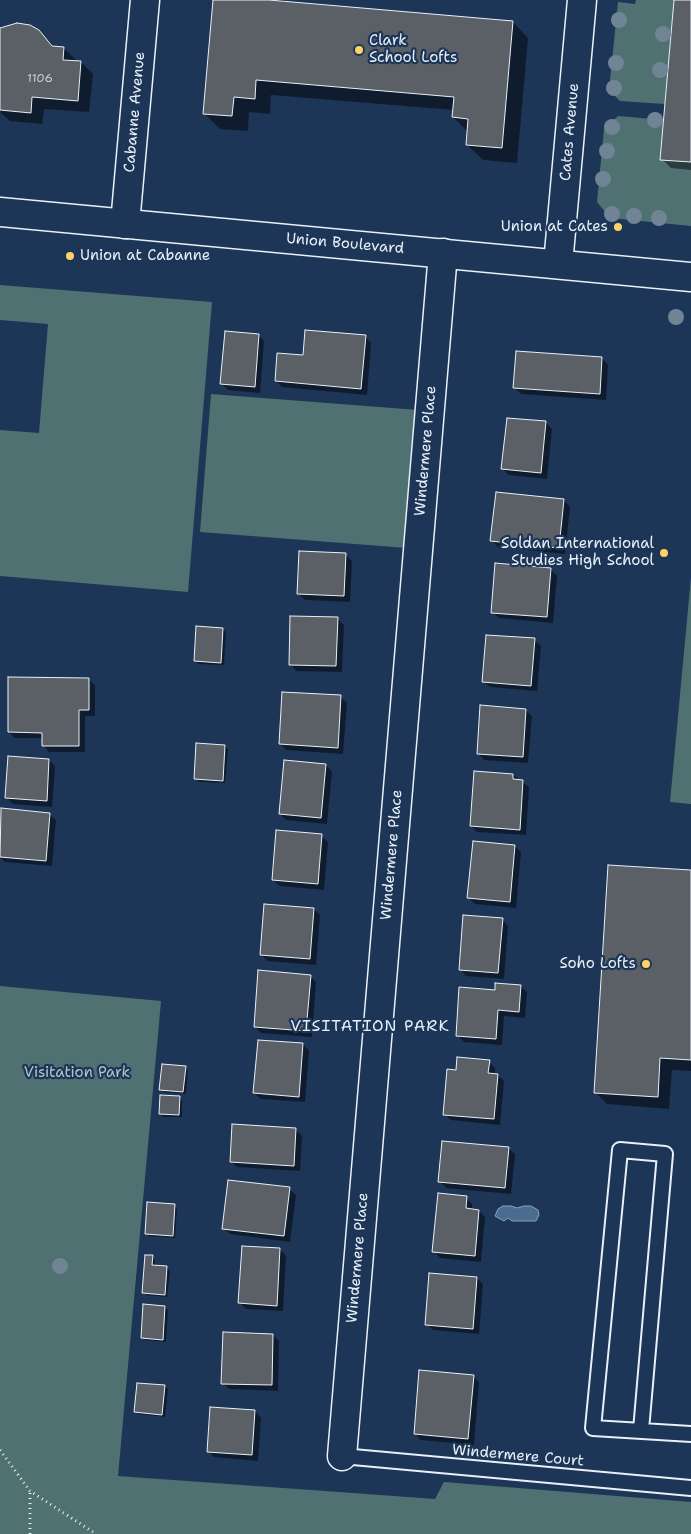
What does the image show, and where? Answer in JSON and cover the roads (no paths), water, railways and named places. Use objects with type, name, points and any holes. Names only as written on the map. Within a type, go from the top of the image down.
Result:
[{"type":"street","name":"Cabanne Avenue","points":[[125,224],[145,0]]},
{"type":"street","name":"Cates Avenue","points":[[558,264],[582,0]]},
{"type":"street","name":"Union Boulevard","points":[[0,212],[691,277]]},
{"type":"street","name":"Windermere Place","points":[[342,1456],[443,253]]},
{"type":"lane","points":[[641,1430],[665,1154],[620,1150],[593,1428],[691,1434]]},
{"type":"lane","name":"Windermere Court","points":[[342,1456],[691,1488]]},
{"type":"water","points":[[503,1206],[517,1208],[531,1206],[538,1210],[539,1215],[536,1221],[512,1221],[508,1218],[504,1221],[495,1216],[498,1209]]},
{"type":"place","name":"Clark School Lofts","points":[[359,50]]},
{"type":"place","name":"Union at Cates","points":[[618,227]]},
{"type":"place","name":"Union at Cabanne","points":[[70,256]]},
{"type":"place","name":"Soldan International Studies High School","points":[[664,553]]},
{"type":"place","name":"Soho Lofts","points":[[646,964]]},
{"type":"district","name":"VISITATION PARK","points":[[370,1027]]},
{"type":"park label","name":"Visitation Park","points":[[77,1073]]}]
